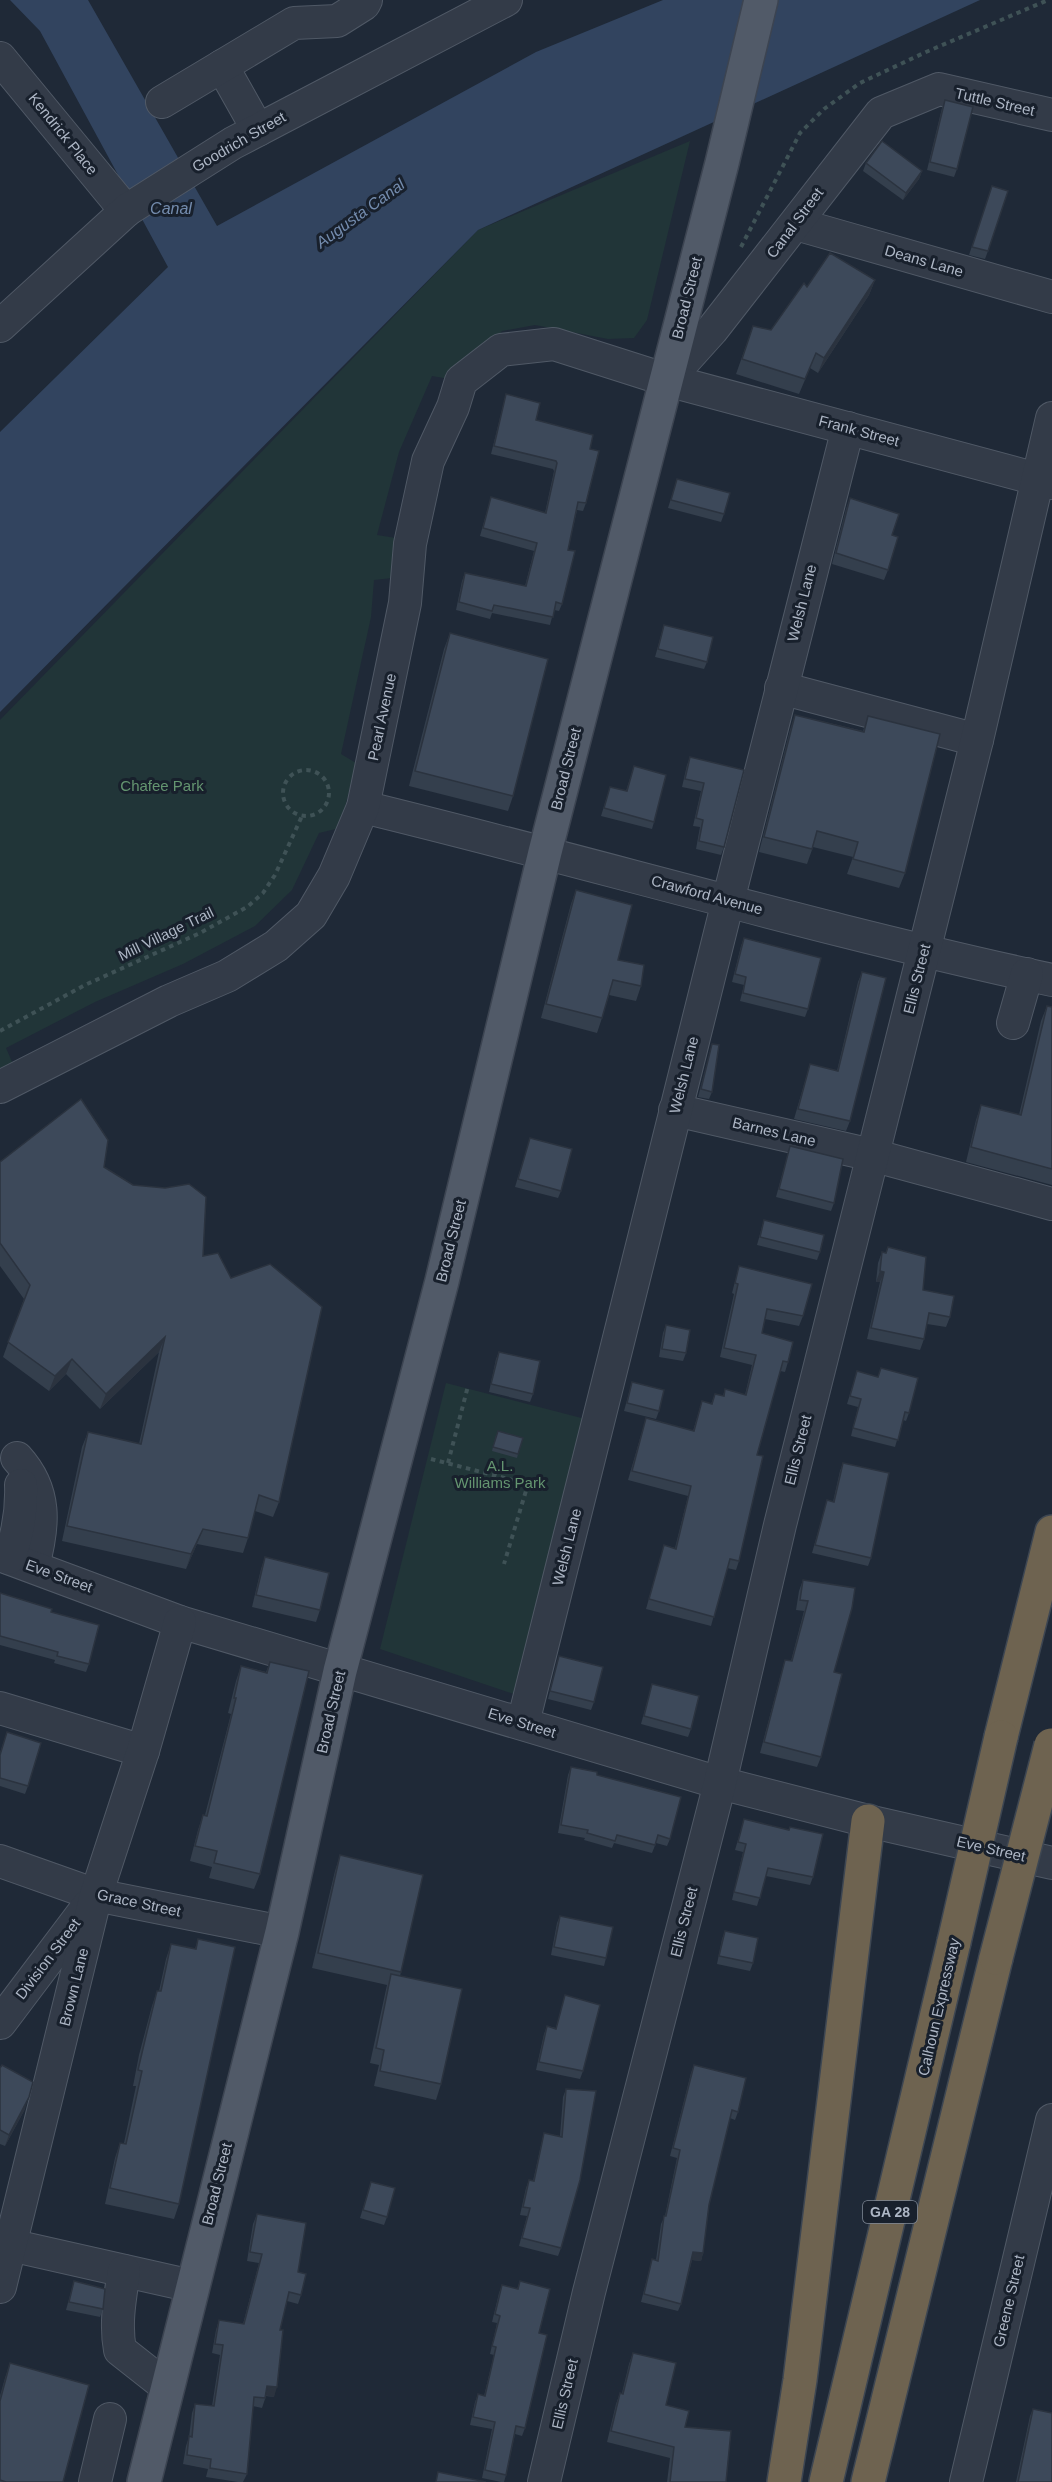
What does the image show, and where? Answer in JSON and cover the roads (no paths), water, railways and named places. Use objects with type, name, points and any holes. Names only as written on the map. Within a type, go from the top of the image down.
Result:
[{"type":"highway","name":"Calhoun Expressway","points":[[826,2482],[1001,1737],[1052,1532]]},
{"type":"highway","name":"GA 28","points":[[868,2482],[996,1958],[1052,1743]]},
{"type":"highway","points":[[784,2482],[800,2380],[868,1821]]},
{"type":"main road","name":"Broad Street","points":[[144,2482],[282,1932],[340,1671],[442,1281],[545,852],[667,380],[761,0]]},
{"type":"street","points":[[162,102],[294,23],[337,21],[364,4],[366,0]]},
{"type":"street","name":"Goodrich Street","points":[[0,326],[127,210],[258,130],[506,0]]},
{"type":"street","name":"Kendrick Place","points":[[0,58],[127,210]]},
{"type":"street","points":[[222,66],[258,130]]},
{"type":"street","name":"Tuttle Street","points":[[939,89],[1052,115]]},
{"type":"street","name":"Canal Street","points":[[667,380],[712,330],[880,113],[939,89]]},
{"type":"street","name":"Deans Lane","points":[[796,224],[1052,297]]},
{"type":"street","name":"Pearl Avenue","points":[[0,1087],[170,1000],[227,976],[276,946],[311,915],[334,876],[363,807],[405,603],[410,544],[428,461],[453,407],[461,381],[501,350],[554,344],[667,380]]},
{"type":"street","name":"Frank Street","points":[[667,380],[1045,481]]},
{"type":"street","name":"Ellis Street","points":[[544,2482],[589,2292],[720,1783],[780,1525],[872,1155],[1045,481],[1052,418]]},
{"type":"street","name":"Welsh Lane","points":[[524,1723],[675,1110],[848,428]]},
{"type":"street","points":[[781,688],[977,740]]},
{"type":"street","name":"Crawford Avenue","points":[[363,807],[545,852],[924,952],[1040,977]]},
{"type":"street","points":[[1013,1023],[1040,977]]},
{"type":"street","name":"Barnes Lane","points":[[675,1110],[872,1155],[1052,1204]]},
{"type":"street","name":"Eve Street","points":[[14,1560],[180,1622],[720,1783],[868,1821],[1052,1863]]},
{"type":"street","name":"Brown Lane","points":[[0,2287],[96,1895],[143,1751],[180,1622]]},
{"type":"street","points":[[0,1708],[143,1751]]},
{"type":"street","name":"Grace Street","points":[[0,1861],[96,1895],[282,1932]]},
{"type":"street","name":"Division Street","points":[[0,2023],[96,1895]]},
{"type":"street","name":"Greene Street","points":[[966,2482],[1052,2120]]},
{"type":"street","points":[[10,2245],[192,2286]]},
{"type":"street","points":[[124,2271],[117,2331],[120,2350],[167,2387]]},
{"type":"street","points":[[96,2482],[110,2419]]},
{"type":"water","points":[[10,0],[88,0],[217,226],[536,52],[663,0],[980,0],[478,230],[0,712],[0,432],[168,267],[40,31]]},
{"type":"water label","name":"Canal","points":[[171,208]]},
{"type":"water label","name":"Augusta Canal","points":[[360,213]]},
{"type":"park label","name":"Chafee Park","points":[[162,786]]},
{"type":"park label","name":"A.L. Williams Park","points":[[500,1474]]}]
